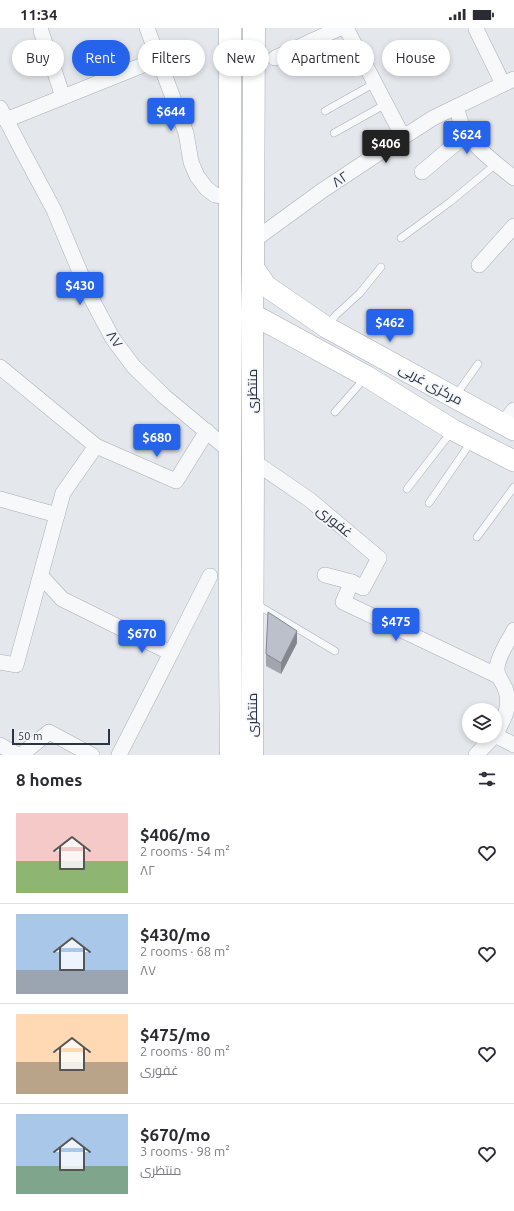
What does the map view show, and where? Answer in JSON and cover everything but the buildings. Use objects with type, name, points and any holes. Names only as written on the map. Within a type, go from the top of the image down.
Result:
[{"type":"main road","name":"منتظری","points":[[230,28],[231,755]]},
{"type":"main road","name":"منتظری","points":[[252,755],[252,314],[254,28]]},
{"type":"main road","name":"مرکزی غربی","points":[[253,267],[266,286],[326,327],[455,397],[510,422]]},
{"type":"main road","name":"مرکزی غربی","points":[[252,314],[366,376],[453,430],[514,461]]},
{"type":"street","points":[[147,28],[151,40]]},
{"type":"street","points":[[275,58],[340,28]]},
{"type":"street","points":[[346,28],[403,137]]},
{"type":"street","points":[[478,28],[476,29],[508,81]]},
{"type":"street","points":[[40,31],[63,97]]},
{"type":"street","points":[[3,114],[63,97],[138,67]]},
{"type":"street","points":[[164,76],[186,133],[191,162],[197,176],[206,188],[215,195],[230,197]]},
{"type":"street","name":"۸۲","points":[[253,241],[323,190],[433,118],[508,81]]},
{"type":"street","points":[[456,107],[463,128],[474,143],[496,164],[514,178]]},
{"type":"street","name":"۸۷","points":[[3,114],[54,210],[90,296],[113,339],[134,367],[165,397],[230,451]]},
{"type":"street","points":[[422,172],[468,134]]},
{"type":"street","points":[[479,265],[514,226]]},
{"type":"street","points":[[0,367],[96,446],[176,481],[207,431]]},
{"type":"street","points":[[0,662],[16,665],[63,493],[96,446]]},
{"type":"street","name":"غفوری","points":[[253,461],[310,500],[379,558],[364,588],[352,582],[326,575]]},
{"type":"street","points":[[0,499],[58,515]]},
{"type":"street","points":[[41,576],[62,599],[171,653]]},
{"type":"street","points":[[118,755],[210,576]]},
{"type":"street","points":[[352,582],[343,602],[498,676]]},
{"type":"street","points":[[502,724],[506,717],[508,704],[505,689],[498,676],[497,669],[500,657],[514,630]]},
{"type":"street","points":[[21,755],[49,732],[92,755]]},
{"type":"street","points":[[502,739],[514,745]]},
{"type":"street","points":[[476,755],[487,743]]},
{"type":"street","points":[[0,745],[18,755]]},
{"type":"lane","points":[[325,112],[375,83]]},
{"type":"lane","points":[[334,133],[386,104]]},
{"type":"lane","points":[[401,238],[450,202],[496,164]]},
{"type":"lane","points":[[326,327],[336,315],[360,293],[381,267]]},
{"type":"lane","points":[[455,397],[478,364]]},
{"type":"lane","points":[[335,412],[366,376]]},
{"type":"lane","points":[[407,490],[453,430]]},
{"type":"lane","points":[[429,503],[473,439]]},
{"type":"lane","points":[[477,537],[514,487]]},
{"type":"lane","points":[[253,602],[335,651]]}]
